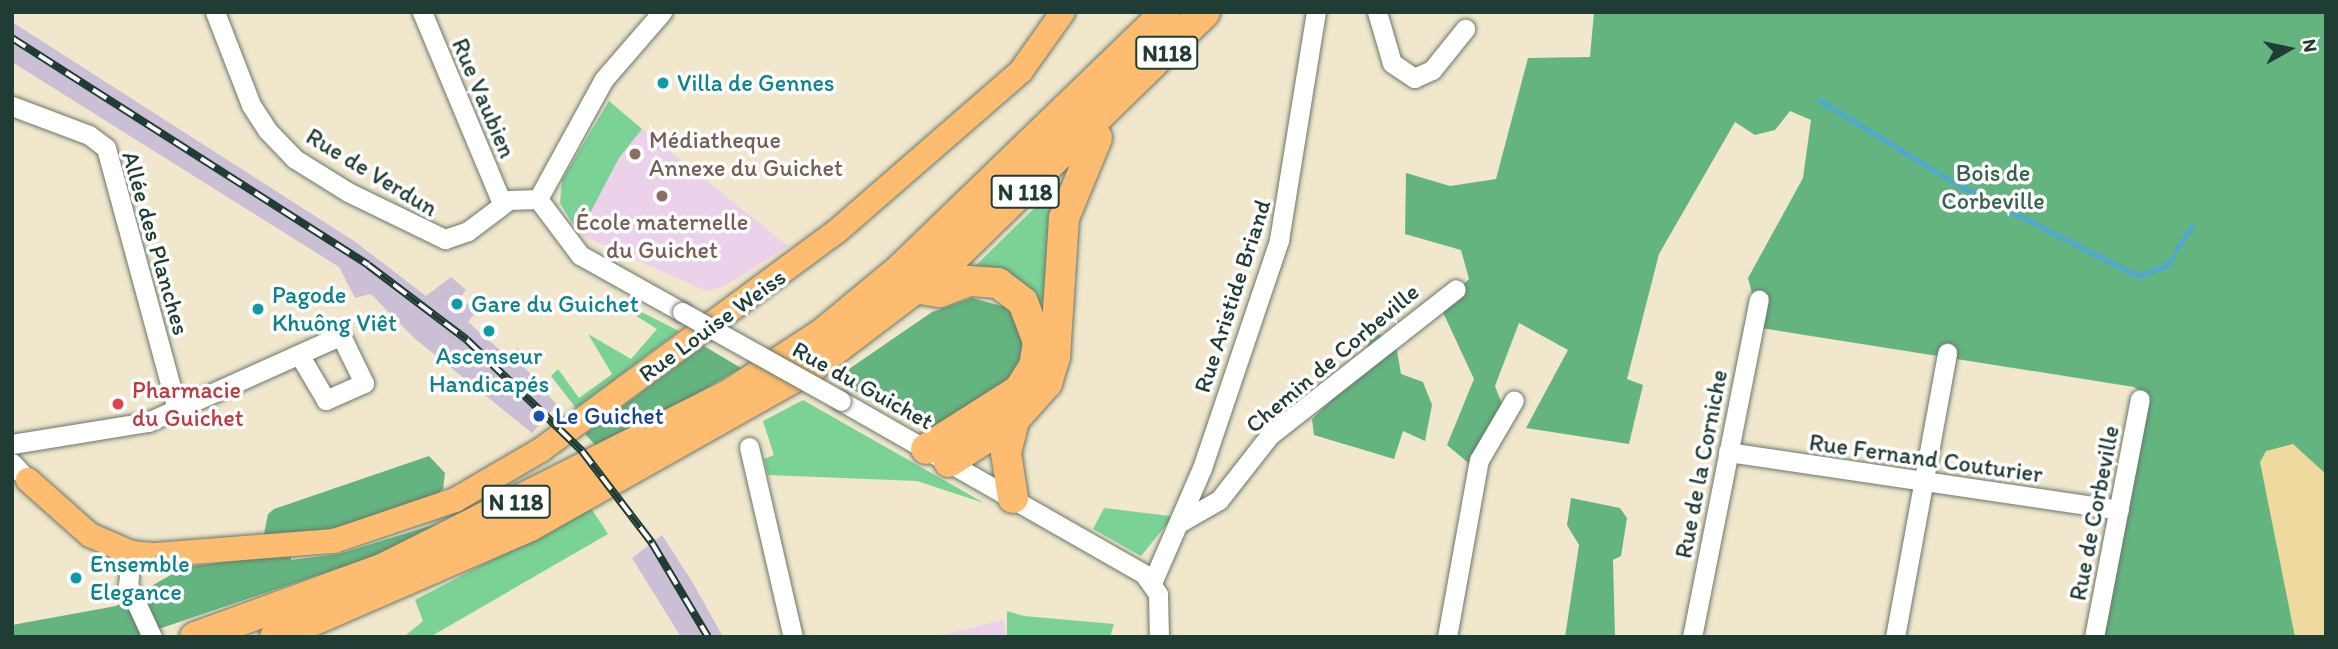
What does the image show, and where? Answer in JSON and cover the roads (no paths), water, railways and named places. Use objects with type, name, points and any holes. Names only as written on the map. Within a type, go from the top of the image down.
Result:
[{"type":"highway","points":[[1126,53],[1128,32],[1145,12]]},
{"type":"highway","name":"N 118","points":[[194,637],[382,569],[730,394],[822,334],[897,272],[1166,12]]},
{"type":"highway","name":"N118","points":[[1129,93],[1205,12]]},
{"type":"highway","points":[[1013,498],[1006,453],[1014,420],[1052,372],[1069,196],[1082,161],[1129,93]]},
{"type":"highway","name":"N 118","points":[[275,637],[379,596],[586,497],[792,380],[920,289],[1129,93]]},
{"type":"highway","points":[[920,289],[998,283],[1023,302],[1038,342],[1034,366],[1019,390],[937,455]]},
{"type":"highway","points":[[937,455],[1014,420]]},
{"type":"main road","name":"Rue Louise Weiss","points":[[998,86],[1047,12]]},
{"type":"main road","name":"Rue Louise Weiss","points":[[119,549],[334,541],[408,520],[495,480],[836,233],[1039,52],[1063,12]]},
{"type":"main road","points":[[20,472],[119,549]]},
{"type":"street","name":"Rue de Verdun","points":[[215,12],[251,105],[295,159],[426,235],[462,235],[502,203]]},
{"type":"street","name":"Rue Vaubien","points":[[422,12],[502,203]]},
{"type":"street","points":[[502,203],[538,199],[604,79],[662,12]]},
{"type":"street","name":"Rue Aristide Briand","points":[[1152,583],[1179,523],[1279,240],[1316,12]]},
{"type":"street","points":[[1377,12],[1392,63],[1414,78],[1432,71],[1465,29]]},
{"type":"street","name":"Allée des Planches","points":[[12,106],[89,135],[106,148],[177,410]]},
{"type":"street","name":"Rue du Guichet","points":[[538,199],[580,255],[1013,498],[1152,583]]},
{"type":"street","name":"Chemin de Corbeville","points":[[1179,523],[1219,500],[1270,435],[1456,289]]},
{"type":"street","name":"Rue de la Corniche","points":[[1692,637],[1759,300]]},
{"type":"street","points":[[1895,637],[1947,353]]},
{"type":"street","points":[[12,444],[96,434],[177,410],[300,356]]},
{"type":"street","name":"Rue de Corbeville","points":[[2094,637],[2140,399]]},
{"type":"street","points":[[1447,637],[1479,460],[1514,400]]},
{"type":"street","points":[[749,447],[793,637]]},
{"type":"street","name":"Rue Fernand Couturier","points":[[1728,453],[2119,510]]},
{"type":"street","points":[[119,549],[128,586],[152,637]]},
{"type":"street","points":[[1152,583],[1160,613],[1159,637]]},
{"type":"waterway","points":[[1819,100],[1951,181],[2138,276],[2166,266],[2172,257]]},
{"type":"waterway","points":[[2175,252],[2192,226]]},
{"type":"railway","points":[[12,38],[368,265],[467,340],[582,451],[652,543],[708,637]]},
{"type":"place","name":"Villa de Gennes","points":[[663,83]]},
{"type":"place","name":"Médiatheque Annexe du Guichet","points":[[635,154]]},
{"type":"place","name":"École maternelle du Guichet","points":[[662,196]]},
{"type":"place","name":"Gare du Guichet","points":[[457,304]]},
{"type":"place","name":"Pagode Khuông Viêt","points":[[258,309]]},
{"type":"place","name":"Ascenseur Handicapés","points":[[489,331]]},
{"type":"place","name":"Pharmacie du Guichet","points":[[118,404]]},
{"type":"place","name":"Le Guichet","points":[[539,416]]},
{"type":"place","name":"Ensemble Elegance","points":[[76,578]]},
{"type":"park label","name":"Bois de Corbeville","points":[[1993,187]]}]
